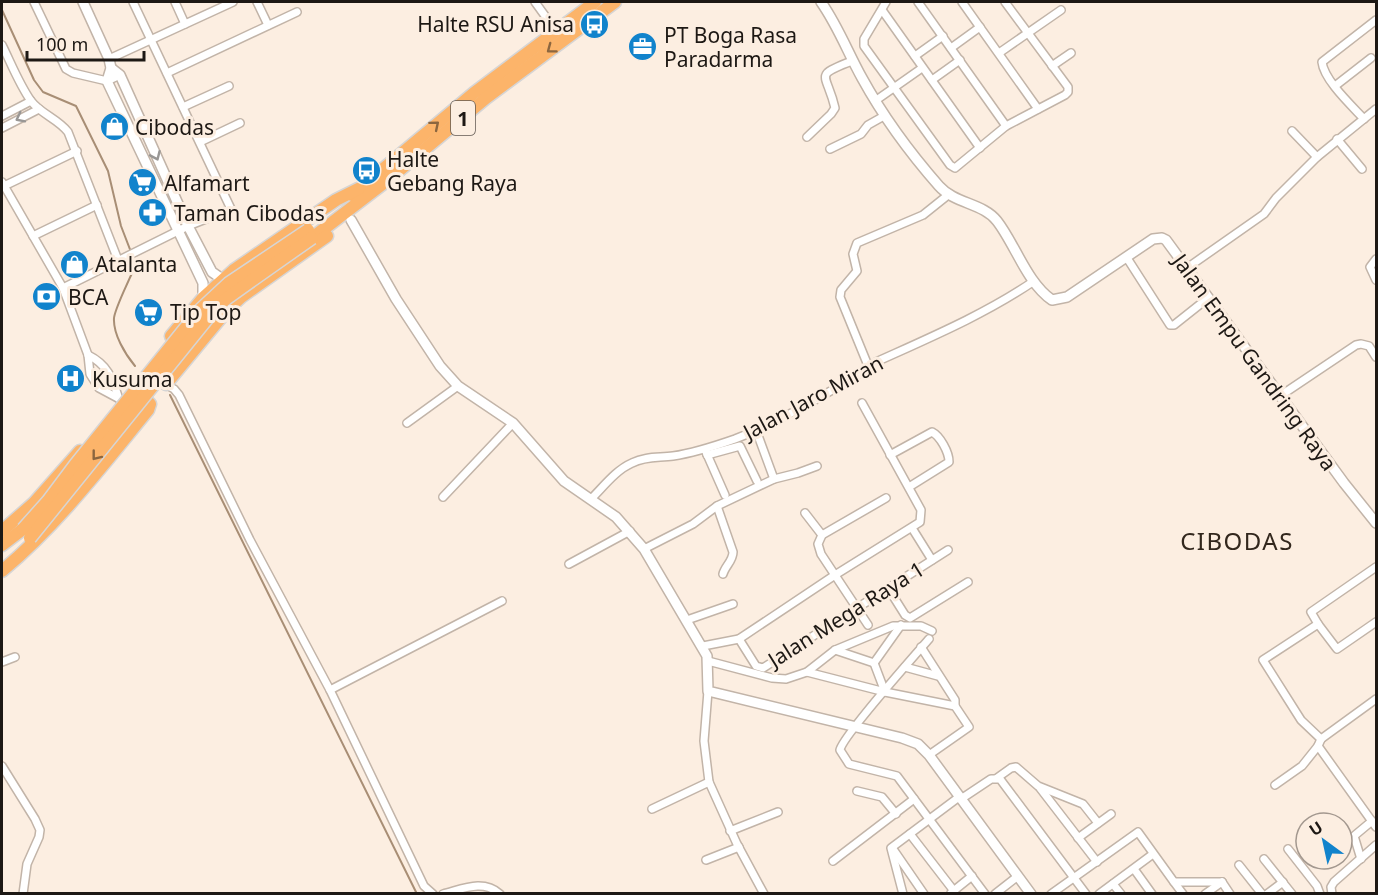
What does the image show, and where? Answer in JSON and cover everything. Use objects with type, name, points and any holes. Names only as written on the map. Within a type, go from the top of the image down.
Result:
[{"type":"highway","name":"1","points":[[362,194],[466,100],[595,2]]},
{"type":"highway","name":"1","points":[[2,561],[215,309],[486,98],[615,2]]},
{"type":"highway","points":[[166,384],[240,297],[351,220],[362,194]]},
{"type":"highway","points":[[2,531],[34,503],[203,298],[222,279],[336,200],[362,194]]},
{"type":"highway","points":[[150,364],[147,377],[152,384]]},
{"type":"highway","points":[[2,571],[31,546],[91,480],[148,410],[149,403],[142,396]]},
{"type":"highway","name":"1","points":[[2,545],[26,533]]},
{"type":"street","points":[[34,2],[66,69],[73,73],[106,81],[120,75]]},
{"type":"street","points":[[83,2],[110,63],[120,75],[188,226],[212,272],[222,279]]},
{"type":"street","points":[[63,288],[188,226],[231,209],[133,2]]},
{"type":"street","points":[[175,2],[185,24]]},
{"type":"street","points":[[203,298],[203,283],[106,81],[110,63],[218,5],[233,2]]},
{"type":"street","points":[[257,2],[268,25]]},
{"type":"street","points":[[535,2],[556,31]]},
{"type":"street","name":"Jalan Empu Gandring Raya","points":[[821,2],[839,31],[852,61],[875,101],[904,144],[948,195],[993,216],[1034,281],[1052,300],[1067,297],[1150,241],[1162,238],[1166,240],[1344,483],[1377,523]]},
{"type":"street","points":[[886,2],[864,39],[864,46],[952,168],[1006,126],[1068,92],[1068,87],[1005,2]]},
{"type":"street","points":[[918,2],[1006,126]]},
{"type":"street","points":[[962,2],[1038,109]]},
{"type":"street","points":[[882,10],[980,148]]},
{"type":"street","points":[[999,53],[1061,10]]},
{"type":"street","points":[[167,73],[297,12]]},
{"type":"street","points":[[1364,119],[1335,86],[1322,62],[1377,20]]},
{"type":"street","points":[[951,48],[980,27]]},
{"type":"street","points":[[915,56],[943,36]]},
{"type":"street","points":[[2,45],[31,101],[59,122],[68,132],[97,205],[122,259]]},
{"type":"street","points":[[1052,66],[1071,53]]},
{"type":"street","points":[[1335,86],[1371,58]]},
{"type":"street","points":[[932,80],[960,60]]},
{"type":"street","points":[[807,137],[835,108],[825,79],[827,72],[852,61]]},
{"type":"street","points":[[875,101],[922,68]]},
{"type":"street","points":[[183,107],[229,86]]},
{"type":"street","points":[[2,116],[31,101]]},
{"type":"street","points":[[2,128],[39,109]]},
{"type":"street","points":[[1187,268],[1264,214],[1276,198],[1317,157],[1377,109]]},
{"type":"street","points":[[830,149],[861,134],[868,125],[884,116]]},
{"type":"street","points":[[200,142],[240,123]]},
{"type":"street","points":[[1292,131],[1317,157]]},
{"type":"street","points":[[1337,139],[1362,169]]},
{"type":"street","points":[[77,151],[3,184],[63,288],[88,355],[90,374],[99,388],[131,403],[136,402],[152,384],[166,384],[178,395],[250,540],[330,690],[420,879],[433,894]]},
{"type":"street","points":[[869,368],[840,297],[841,290],[857,271],[853,254],[857,243],[923,215],[948,195]]},
{"type":"street","points":[[33,236],[97,205]]},
{"type":"street","points":[[351,220],[370,256],[440,366],[458,386],[513,423],[564,481],[616,517],[644,549],[703,646],[708,661],[704,741],[709,782],[730,831],[764,894]]},
{"type":"street","points":[[1127,258],[1170,325],[1174,325],[1208,298]]},
{"type":"street","points":[[1377,259],[1370,267],[1377,280]]},
{"type":"street","name":"Jalan Jaro Miran","points":[[591,499],[622,469],[632,463],[644,458],[706,452],[756,430],[811,402],[876,362],[929,338],[1012,295],[1034,281]]},
{"type":"street","points":[[1280,396],[1356,345],[1369,346],[1376,356]]},
{"type":"street","points":[[88,355],[100,361],[112,378],[121,399]]},
{"type":"street","points":[[407,423],[458,386]]},
{"type":"street","points":[[703,646],[739,639],[920,522],[921,510],[862,403]]},
{"type":"street","points":[[443,497],[513,423]]},
{"type":"street","points":[[756,430],[774,479]]},
{"type":"street","points":[[890,455],[932,432],[936,434],[950,462],[909,486]]},
{"type":"street","points":[[725,495],[706,452],[740,446],[757,481]]},
{"type":"street","points":[[644,549],[693,524],[717,506],[774,479],[798,474],[817,466]]},
{"type":"street","points":[[868,625],[818,549],[818,544],[822,536],[886,498]]},
{"type":"street","points":[[717,506],[734,552],[723,574]]},
{"type":"street","points":[[805,513],[822,536]]},
{"type":"street","name":"Jalan Mega Raya 1","points":[[912,528],[932,560]]},
{"type":"street","points":[[569,564],[630,531]]},
{"type":"street","name":"Jalan Mega Raya 1","points":[[739,639],[756,666],[763,668],[948,550]]},
{"type":"street","points":[[1377,567],[1312,610],[1311,614],[1334,646],[1339,648],[1377,622]]},
{"type":"street","points":[[888,588],[905,615],[910,618],[968,582]]},
{"type":"street","points":[[330,690],[502,601]]},
{"type":"street","points":[[687,620],[732,604]]},
{"type":"street","points":[[1318,624],[1263,660],[1301,720],[1320,742],[1374,824],[1353,836],[1361,859]]},
{"type":"street","points":[[874,663],[901,625]]},
{"type":"street","points":[[708,661],[778,679],[792,678],[807,672],[835,650],[893,626],[921,626],[932,631]]},
{"type":"street","points":[[929,639],[840,747],[847,762],[896,776],[985,894]]},
{"type":"street","points":[[921,647],[955,700],[955,706],[969,727],[929,754]]},
{"type":"street","points":[[835,650],[874,663]]},
{"type":"street","points":[[2,662],[15,657]]},
{"type":"street","points":[[874,663],[885,692]]},
{"type":"street","points":[[905,667],[938,676]]},
{"type":"street","points":[[807,672],[885,692],[955,706]]},
{"type":"street","points":[[708,691],[911,741],[923,748],[1031,894]]},
{"type":"street","points":[[1275,784],[1302,766],[1320,742],[1377,699]]},
{"type":"street","points":[[2,766],[40,830],[27,864],[23,894]]},
{"type":"street","points":[[892,850],[960,798],[1016,767],[1038,786],[1097,862]]},
{"type":"street","points":[[997,778],[1001,780],[1086,894]]},
{"type":"street","points":[[652,809],[709,782]]},
{"type":"street","points":[[1038,786],[1083,804],[1098,823]]},
{"type":"street","points":[[857,791],[882,797],[896,814]]},
{"type":"street","points":[[833,861],[914,800]]},
{"type":"street","points":[[730,831],[778,812]]},
{"type":"street","points":[[1078,838],[1111,814]]},
{"type":"street","points":[[1051,894],[1138,832],[1183,894]]},
{"type":"street","points":[[910,834],[952,892],[972,876]]},
{"type":"street","points":[[1332,894],[1330,886],[1377,845]]},
{"type":"street","points":[[706,860],[739,847]]},
{"type":"street","points":[[1288,849],[1317,886],[1320,894]]},
{"type":"street","points":[[892,850],[903,894]]},
{"type":"street","points":[[892,850],[924,894]]},
{"type":"street","points":[[1099,894],[1153,855]]},
{"type":"street","points":[[1264,859],[1292,894]]},
{"type":"street","points":[[1239,865],[1262,894]]},
{"type":"street","points":[[1134,869],[1152,894]]},
{"type":"street","points":[[995,894],[1018,876]]},
{"type":"street","points":[[1174,882],[1222,882]]},
{"type":"street","points":[[1205,894],[1222,882]]},
{"type":"street","points":[[1222,882],[1230,894]]},
{"type":"street","points":[[1268,894],[1283,882]]},
{"type":"street","points":[[1113,884],[1121,894]]},
{"type":"street","points":[[443,894],[485,885],[500,894]]},
{"type":"waterway","points":[[2,10],[34,80],[43,92],[76,106],[108,171],[121,226],[136,265],[117,307],[114,324],[120,344],[135,366]]},
{"type":"waterway","points":[[170,395],[417,894]]},
{"type":"place","name":"Halte RSU Anisa","points":[[595,24]]},
{"type":"place","name":"PT Boga Rasa Paradarma","points":[[643,47]]},
{"type":"place","name":"Cibodas","points":[[114,127]]},
{"type":"place","name":"Halte Gebang Raya","points":[[366,171]]},
{"type":"place","name":"Alfamart","points":[[143,183]]},
{"type":"place","name":"Taman Cibodas","points":[[153,213]]},
{"type":"place","name":"Atalanta","points":[[74,264]]},
{"type":"place","name":"BCA","points":[[47,297]]},
{"type":"place","name":"Tip Top","points":[[149,312]]},
{"type":"place","name":"Kusuma","points":[[71,379]]},
{"type":"district","name":"CIBODAS","points":[[1237,540]]}]
